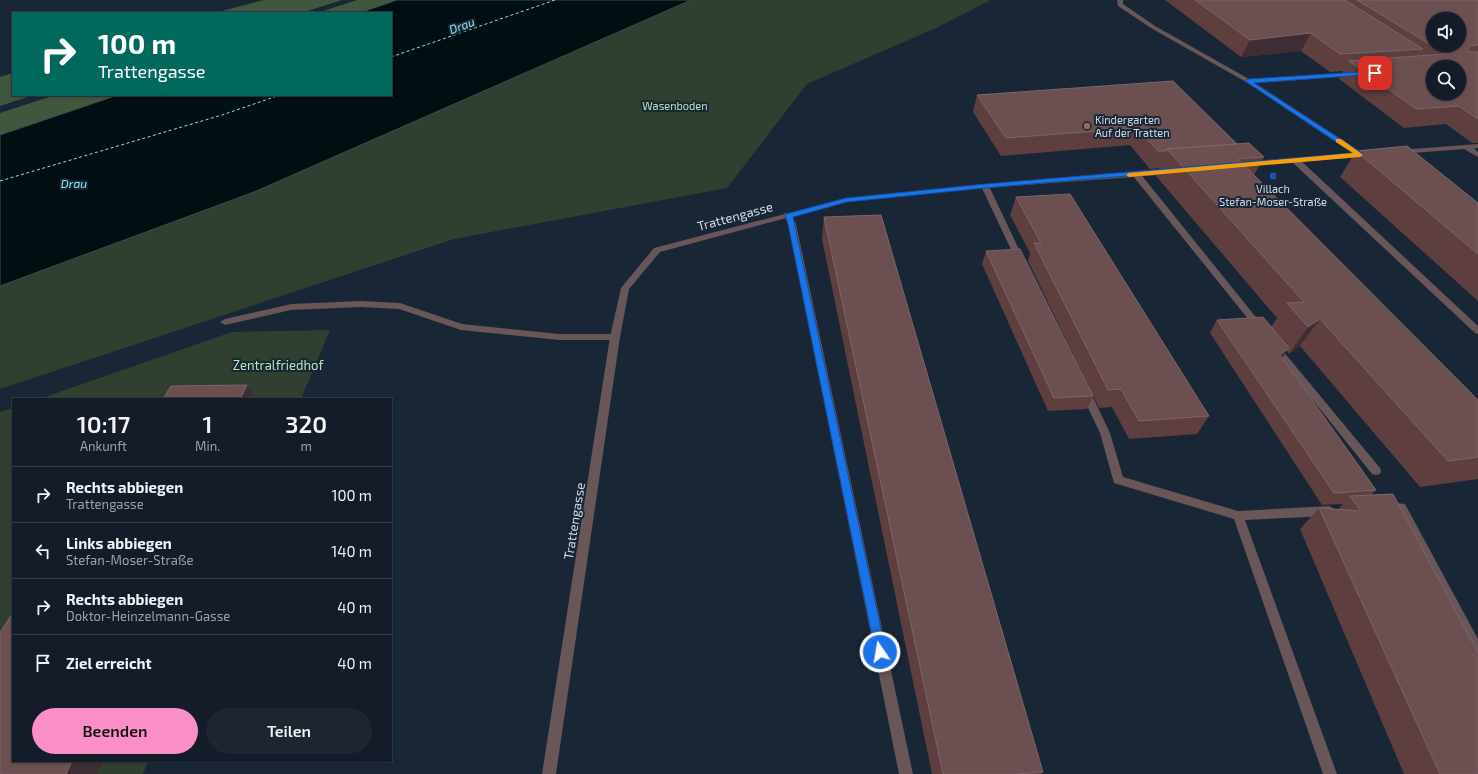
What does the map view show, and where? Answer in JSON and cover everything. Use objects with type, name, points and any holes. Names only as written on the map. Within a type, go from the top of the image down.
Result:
[{"type":"street","points":[[1120,0],[1120,5],[1126,10],[1248,81],[1360,155]]},
{"type":"street","points":[[1248,81],[1359,74]]},
{"type":"street","points":[[1390,152],[1478,146]]},
{"type":"street","points":[[1467,147],[1478,155]]},
{"type":"street","points":[[1239,165],[1375,153]]},
{"type":"street","points":[[1295,160],[1478,331]]},
{"type":"street","name":"Trattengasse","points":[[549,774],[615,337],[625,288],[658,250],[846,200],[985,186],[1181,171]]},
{"type":"street","points":[[1136,174],[1376,471]]},
{"type":"street","points":[[985,186],[1026,270]]},
{"type":"street","points":[[788,215],[792,224],[906,774]]},
{"type":"street","points":[[225,322],[291,307],[368,305],[400,306],[461,327],[559,337],[615,337]]},
{"type":"street","points":[[1081,384],[1105,433],[1118,480],[1238,516],[1339,510]]},
{"type":"street","points":[[1378,508],[1401,506],[1478,652]]},
{"type":"street","points":[[1238,516],[1330,774]]},
{"type":"green space","points":[[264,0],[342,0],[304,12],[218,12]]},
{"type":"green space","points":[[357,0],[397,0],[362,12],[320,12]]},
{"type":"green space","name":"Wasenboden","points":[[691,0],[991,0],[936,28],[807,84],[727,188],[454,239],[0,389],[0,286],[254,192]]},
{"type":"green space","points":[[12,73],[12,96],[31,96],[0,106],[0,77]]},
{"type":"green space","points":[[52,96],[115,96],[0,135],[0,113]]},
{"type":"green space","name":"Zentralfriedhof","points":[[330,330],[301,398],[42,398],[232,332]]},
{"type":"green space","points":[[12,408],[12,762],[148,762],[143,774],[0,774],[0,412]]},
{"type":"water","name":"Drau","points":[[397,0],[691,0],[254,192],[0,286],[0,135],[115,96],[392,96],[392,12],[362,12]]},
{"type":"building","points":[[1195,0],[1345,0],[1423,49],[1340,54],[1311,33],[1250,40]]},
{"type":"building","points":[[1357,0],[1478,0],[1478,45],[1471,46],[1467,49],[1470,52],[1478,52],[1478,119],[1459,106],[1416,109],[1349,61],[1445,54],[1445,52],[1466,52],[1466,12],[1426,12],[1426,42]]},
{"type":"building","points":[[1173,81],[1237,144],[1158,151],[1137,128],[1006,138],[977,95]]},
{"type":"building","points":[[1249,143],[1264,157],[1238,159],[1478,400],[1478,457],[1448,461],[1320,319],[1308,327],[1287,303],[1304,302],[1167,149]]},
{"type":"building","points":[[1407,146],[1478,203],[1478,254],[1356,151]]},
{"type":"building","points":[[1070,194],[1209,416],[1139,421],[1121,389],[1108,390],[1034,243],[1041,243],[1016,197]]},
{"type":"building","points":[[881,215],[1043,772],[1015,774],[943,774],[824,217]]},
{"type":"building","points":[[1020,249],[1093,396],[1054,398],[986,251]]},
{"type":"building","points":[[1263,317],[1289,348],[1280,355],[1376,490],[1334,493],[1217,320]]},
{"type":"building","points":[[247,385],[240,398],[164,398],[171,386]]},
{"type":"building","points":[[1393,494],[1478,653],[1478,774],[1440,774],[1319,508],[1361,511],[1350,496]]},
{"type":"building","points":[[12,614],[12,762],[72,762],[66,774],[0,774],[0,633]]},
{"type":"ferry route","points":[[392,57],[555,0]]},
{"type":"ferry route","points":[[0,181],[222,115],[277,96]]},
{"type":"slow traffic","points":[[1129,175],[1360,155],[1339,141]]},
{"type":"place","name":"Kindergarten Auf der Tratten","points":[[1087,126]]},
{"type":"place","name":"Villach Stefan-Moser-Straße","points":[[1273,176]]},
{"type":"route","points":[[880,652],[792,224],[788,215],[846,200],[985,186],[1360,155],[1248,81],[1375,73]]}]
